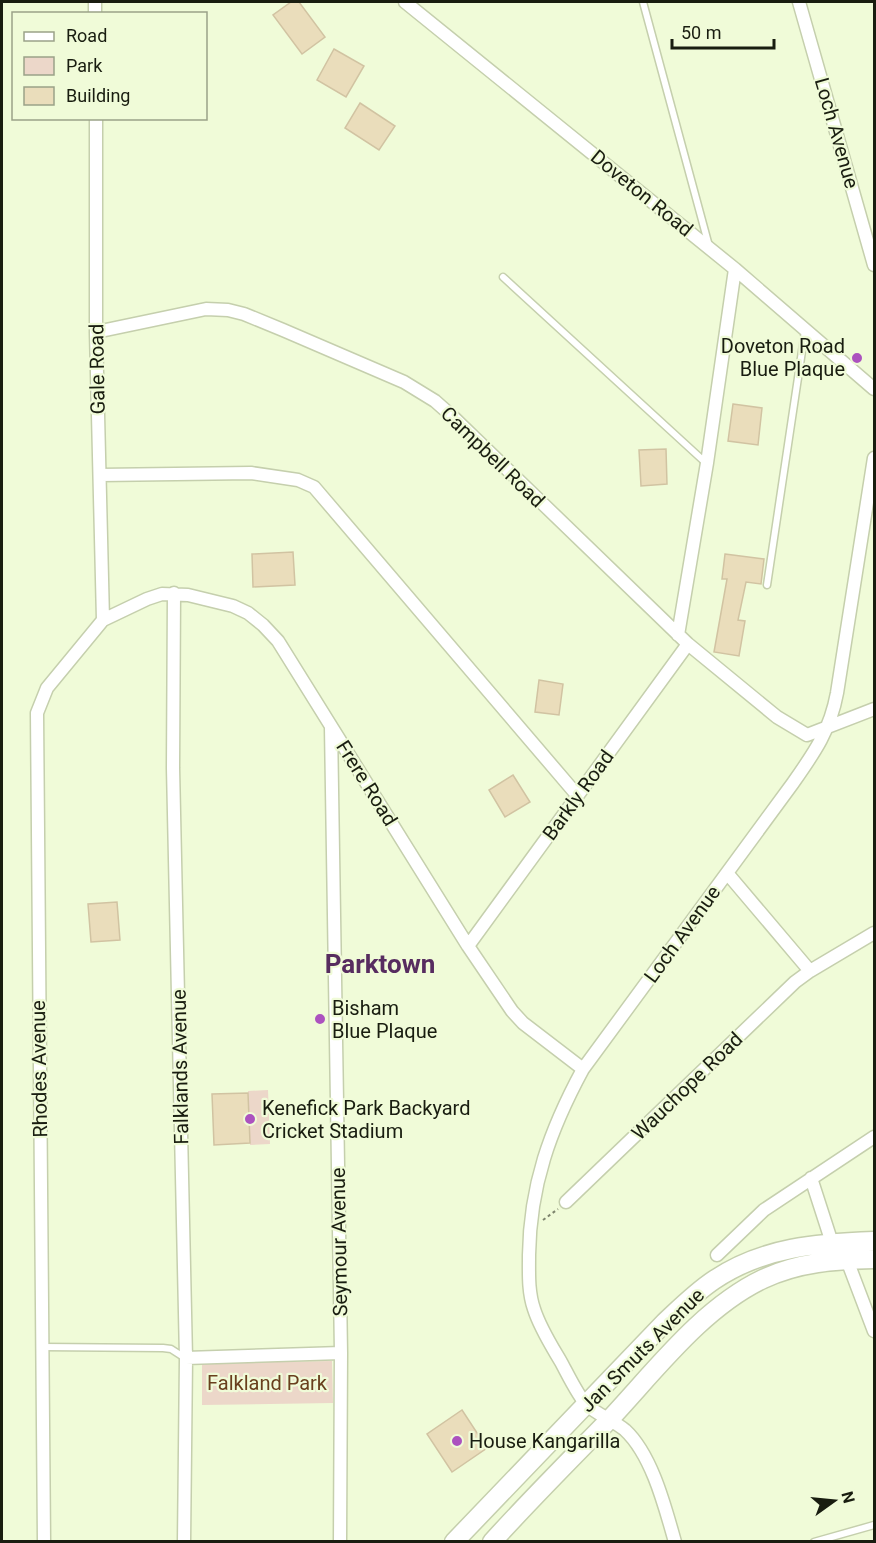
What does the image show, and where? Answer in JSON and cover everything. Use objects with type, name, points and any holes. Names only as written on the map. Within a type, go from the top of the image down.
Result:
[{"type":"main road","name":"Jan Smuts Avenue","points":[[454,1542],[665,1322],[715,1279],[761,1257],[798,1246],[874,1241]]},
{"type":"main road","name":"Jan Smuts Avenue","points":[[492,1542],[678,1344],[745,1289],[786,1269],[813,1262],[874,1259]]},
{"type":"street","name":"Doveton Road","points":[[405,2],[735,269],[874,389]]},
{"type":"street","name":"Loch Avenue","points":[[800,2],[874,265]]},
{"type":"street","name":"Gale Road","points":[[96,120],[96,332],[103,620]]},
{"type":"street","points":[[678,635],[707,463],[735,269]]},
{"type":"street","name":"Campbell Road","points":[[96,332],[206,309],[228,310],[283,330],[412,387],[435,401],[453,417],[688,644],[801,734],[807,735],[828,729],[874,709]]},
{"type":"street","name":"Loch Avenue","points":[[586,1405],[543,1331],[533,1309],[530,1295],[530,1232],[534,1194],[544,1156],[571,1091],[583,1069],[793,783],[828,729],[837,693],[874,458]]},
{"type":"street","points":[[100,475],[251,473],[306,482],[314,488],[577,795]]},
{"type":"street","name":"Frere Road","points":[[103,620],[147,599],[174,593],[233,606],[248,613],[263,625],[278,641],[468,946],[512,1011],[523,1023],[583,1069]]},
{"type":"street","name":"Falklands Avenue","points":[[174,593],[173,768],[186,1358],[184,1542]]},
{"type":"street","name":"Rhodes Avenue","points":[[44,1542],[37,713],[47,688],[103,620]]},
{"type":"street","name":"Barkly Road","points":[[468,946],[688,644]]},
{"type":"street","name":"Seymour Avenue","points":[[331,726],[341,1353],[339,1542]]},
{"type":"street","points":[[728,873],[810,971]]},
{"type":"street","name":"Wauchope Road","points":[[566,1202],[795,982],[874,933]]},
{"type":"street","points":[[717,1256],[764,1210],[874,1137]]},
{"type":"street","points":[[811,1178],[832,1243]]},
{"type":"street","points":[[847,1260],[874,1331]]},
{"type":"street","points":[[186,1358],[341,1353]]},
{"type":"street","points":[[586,1405],[627,1432],[655,1477],[675,1542]]},
{"type":"lane","points":[[643,2],[710,249]]},
{"type":"lane","points":[[504,277],[707,463]]},
{"type":"lane","points":[[767,585],[806,330]]},
{"type":"lane","points":[[42,1347],[171,1348],[186,1358]]},
{"type":"lane","points":[[814,1542],[874,1525]]},
{"type":"path","points":[[530,1232],[566,1202]]},
{"type":"green space","name":"Kenefick Park Backyard Cricket Stadium","points":[[268,1090],[270,1144],[250,1145],[250,1129],[233,1129],[232,1111],[249,1110],[248,1091]]},
{"type":"green space","name":"Falkland Park","points":[[332,1361],[333,1403],[202,1405],[202,1363]]},
{"type":"building","points":[[291,2],[299,2],[325,37],[302,54],[273,15]]},
{"type":"building","points":[[334,49],[364,66],[346,97],[317,80]]},
{"type":"building","points":[[360,103],[395,126],[379,150],[345,128]]},
{"type":"building","points":[[733,404],[762,408],[758,445],[728,441]]},
{"type":"building","points":[[666,449],[667,484],[641,486],[639,450]]},
{"type":"building","points":[[293,552],[295,585],[253,587],[252,554]]},
{"type":"building","points":[[725,554],[764,559],[761,584],[746,582],[738,620],[745,621],[739,656],[714,652],[727,579],[722,579]]},
{"type":"building","points":[[539,680],[563,684],[559,715],[535,712]]},
{"type":"building","points":[[513,775],[530,802],[505,817],[489,790]]},
{"type":"building","points":[[117,902],[120,940],[91,942],[88,904]]},
{"type":"building","points":[[248,1093],[250,1143],[214,1145],[212,1094]]},
{"type":"building","name":"House Kangarilla","points":[[462,1410],[487,1448],[452,1472],[427,1434]]},
{"type":"place","name":"Doveton Road Blue Plaque","points":[[857,358]]},
{"type":"place","name":"Bisham Blue Plaque","points":[[320,1019]]},
{"type":"place","name":"Kenefick Park Backyard Cricket Stadium","points":[[250,1119]]},
{"type":"place","name":"House Kangarilla","points":[[457,1441]]},
{"type":"district","name":"Parktown","points":[[380,964]]}]
